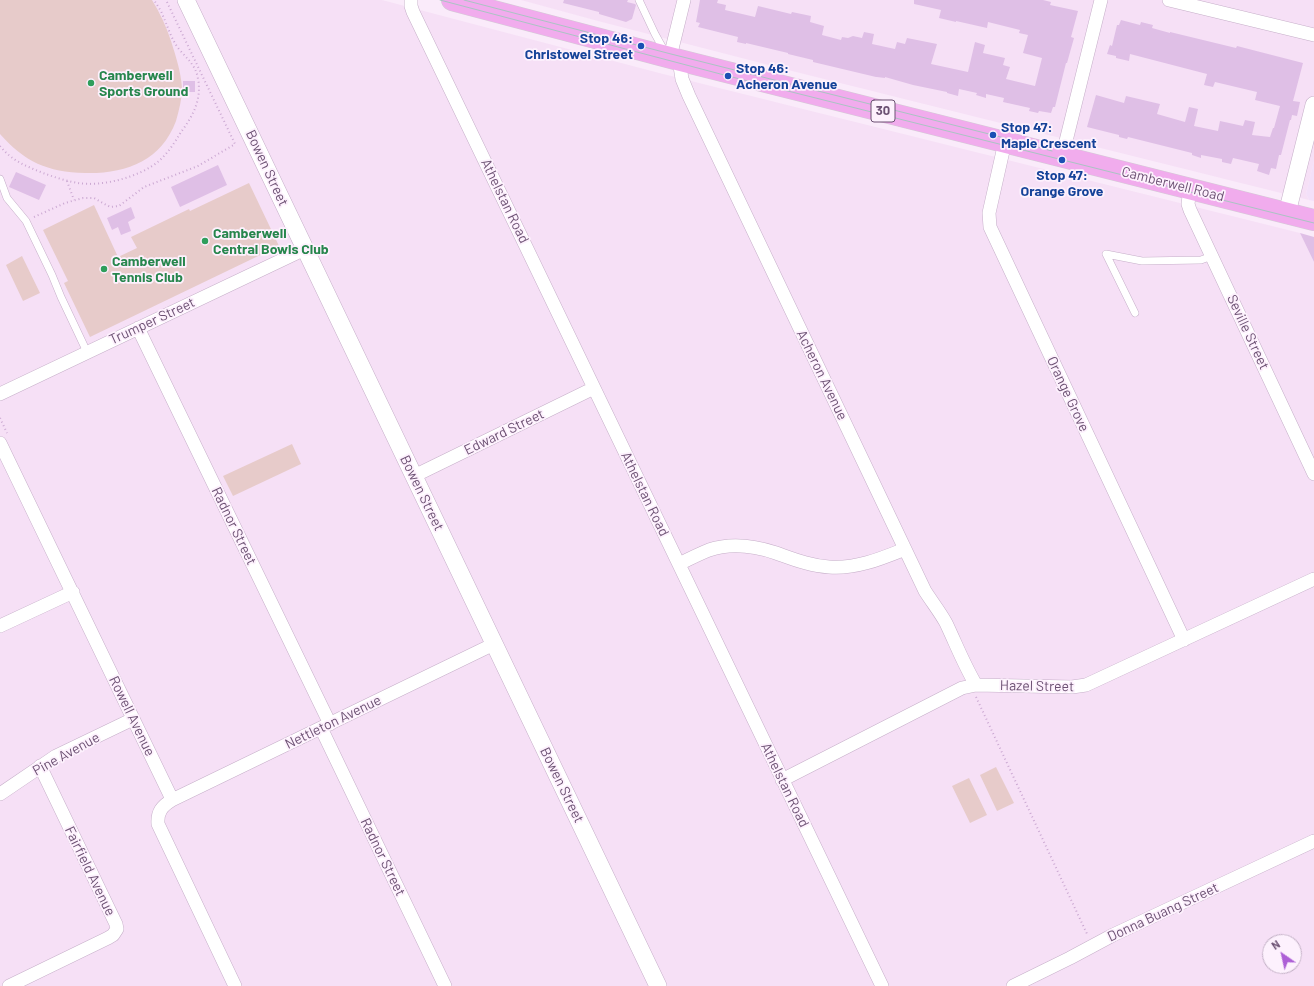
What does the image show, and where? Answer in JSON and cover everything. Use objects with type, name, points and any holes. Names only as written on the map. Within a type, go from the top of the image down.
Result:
[{"type":"main road","name":"Camberwell Road","points":[[452,0],[672,58],[1314,220]]},
{"type":"street","name":"Bowen Street","points":[[186,0],[658,986]]},
{"type":"street","name":"Athelstan Road","points":[[411,0],[413,12],[882,986]]},
{"type":"street","points":[[672,58],[684,0]]},
{"type":"street","points":[[1062,157],[1101,0]]},
{"type":"street","points":[[1169,0],[1314,35]]},
{"type":"street","name":"Acheron Avenue","points":[[672,58],[905,549],[926,591],[946,623],[973,685]]},
{"type":"street","points":[[1287,213],[1311,129],[1314,105]]},
{"type":"street","name":"Orange Grove","points":[[1005,142],[989,213],[990,227],[1184,640]]},
{"type":"street","name":"Seville Street","points":[[1190,188],[1189,206],[1314,474]]},
{"type":"street","name":"Trumper Street","points":[[0,394],[304,249]]},
{"type":"street","name":"Radnor Street","points":[[138,328],[445,986]]},
{"type":"street","name":"Edward Street","points":[[414,476],[594,388]]},
{"type":"street","name":"Rowell Avenue","points":[[0,443],[172,800]]},
{"type":"street","points":[[679,564],[710,550],[730,547],[752,547],[765,549],[802,562],[829,567],[855,566],[880,559],[905,549]]},
{"type":"street","name":"Hazel Street","points":[[782,780],[962,688],[973,685],[1081,686],[1093,682],[1314,579]]},
{"type":"street","points":[[0,626],[72,592]]},
{"type":"street","name":"Nettleton Avenue","points":[[172,800],[494,644]]},
{"type":"street","name":"Pine Avenue","points":[[0,794],[40,766],[64,752],[134,719]]},
{"type":"street","name":"Fairfield Avenue","points":[[9,986],[108,938],[113,935],[117,929],[116,923],[40,766]]},
{"type":"street","points":[[172,800],[164,805],[160,810],[158,824],[235,986]]},
{"type":"street","name":"Donna Buang Street","points":[[1013,986],[1113,935],[1314,841]]},
{"type":"lane","points":[[639,0],[655,34],[672,58]]},
{"type":"lane","points":[[0,179],[7,198],[26,221],[87,352]]},
{"type":"lane","points":[[1135,313],[1106,254],[1142,261],[1201,260],[1212,256]]},
{"type":"path","points":[[0,146],[15,161],[67,181],[79,183],[103,183],[130,176],[150,167],[166,153],[186,125],[197,104],[198,77],[192,62],[175,43],[154,0]]},
{"type":"path","points":[[26,221],[74,200],[83,198],[94,198],[110,207],[119,206],[144,187],[198,166],[235,144],[166,0]]},
{"type":"path","points":[[67,181],[74,200]]},
{"type":"path","points":[[973,685],[1093,946]]},
{"type":"shaded area","points":[[0,0],[382,0],[663,74],[1300,233],[1314,262],[1314,986],[0,986]]},
{"type":"shaded area","name":"Camberwell Sports Ground","points":[[0,0],[152,0],[163,20],[171,41],[182,88],[176,121],[169,135],[161,146],[151,155],[128,168],[100,173],[85,173],[48,168],[18,152],[9,144],[0,134]]},
{"type":"shaded area","points":[[521,0],[1314,0],[1314,161],[1306,194],[1309,200],[796,72]]},
{"type":"shaded area","points":[[1314,161],[1314,201],[1309,200],[1306,194]]},
{"type":"shaded area","points":[[249,183],[279,246],[90,337],[64,283],[68,281],[43,230],[94,205],[118,257],[137,248],[131,237],[189,209],[190,211]]},
{"type":"shaded area","points":[[22,256],[40,293],[23,301],[6,265]]},
{"type":"shaded area","points":[[292,444],[301,464],[233,496],[223,476]]},
{"type":"shaded area","points":[[996,767],[1014,803],[997,811],[980,775]]},
{"type":"shaded area","points":[[969,778],[987,815],[970,823],[952,786]]},
{"type":"building","points":[[564,0],[628,0],[627,2],[636,5],[632,19],[626,22],[599,14],[599,12],[563,3]]},
{"type":"building","points":[[700,0],[718,0],[717,3],[726,5],[725,10],[755,17],[758,6],[791,14],[792,12],[811,16],[810,22],[824,26],[822,35],[841,40],[842,37],[848,38],[853,36],[862,38],[864,32],[874,34],[872,44],[895,49],[897,42],[905,44],[907,38],[937,44],[931,64],[968,72],[975,42],[985,45],[983,53],[1005,58],[1003,65],[1010,67],[1006,79],[1035,86],[1042,58],[1023,53],[1028,35],[1019,33],[1020,30],[988,22],[987,28],[939,18],[941,10],[914,4],[914,0],[1043,0],[1051,2],[1050,5],[1078,11],[1071,37],[1074,38],[1055,107],[1053,107],[1051,113],[1039,111],[1038,113],[1029,111],[1030,108],[1003,102],[1004,98],[986,94],[986,98],[976,95],[977,93],[959,89],[958,96],[885,77],[876,77],[813,62],[813,60],[788,53],[737,42],[738,37],[698,27],[700,23],[696,22]]},
{"type":"building","points":[[1121,20],[1140,25],[1141,22],[1153,25],[1152,28],[1170,33],[1236,48],[1237,46],[1303,63],[1293,101],[1300,102],[1297,116],[1292,115],[1290,120],[1276,169],[1271,168],[1269,175],[1257,171],[1259,164],[1233,158],[1231,164],[1222,162],[1222,159],[1201,155],[1201,158],[1192,155],[1192,153],[1128,137],[1127,139],[1119,137],[1119,135],[1087,127],[1096,95],[1124,103],[1126,96],[1160,104],[1157,114],[1185,122],[1189,107],[1198,109],[1194,126],[1218,131],[1220,121],[1243,126],[1245,120],[1255,122],[1252,135],[1270,137],[1274,128],[1280,106],[1255,100],[1257,92],[1215,82],[1213,87],[1204,85],[1207,74],[1130,54],[1129,61],[1107,54],[1110,45],[1112,46],[1117,25],[1119,25]]},
{"type":"building","points":[[183,81],[195,81],[195,92],[183,92]]},
{"type":"building","points":[[218,165],[227,185],[180,207],[171,187]]},
{"type":"building","points":[[16,172],[46,185],[39,200],[9,187]]},
{"type":"building","points":[[131,207],[135,218],[128,222],[131,231],[121,235],[118,227],[112,230],[107,218]]},
{"type":"building","points":[[1300,233],[1314,237],[1314,262]]},
{"type":"tram line","points":[[440,0],[728,76],[1314,223]]},
{"type":"tram line","points":[[464,0],[1052,151]]},
{"type":"place","name":"Stop 46: Christowel Street","points":[[641,46]]},
{"type":"place","name":"Stop 46: Acheron Avenue","points":[[728,76]]},
{"type":"place","name":"Camberwell Sports Ground","points":[[91,83]]},
{"type":"place","name":"Stop 47: Maple Crescent","points":[[993,135]]},
{"type":"place","name":"Stop 47: Orange Grove","points":[[1062,160]]},
{"type":"place","name":"Camberwell Central Bowls Club","points":[[205,241]]},
{"type":"place","name":"Camberwell Tennis Club","points":[[104,269]]}]
